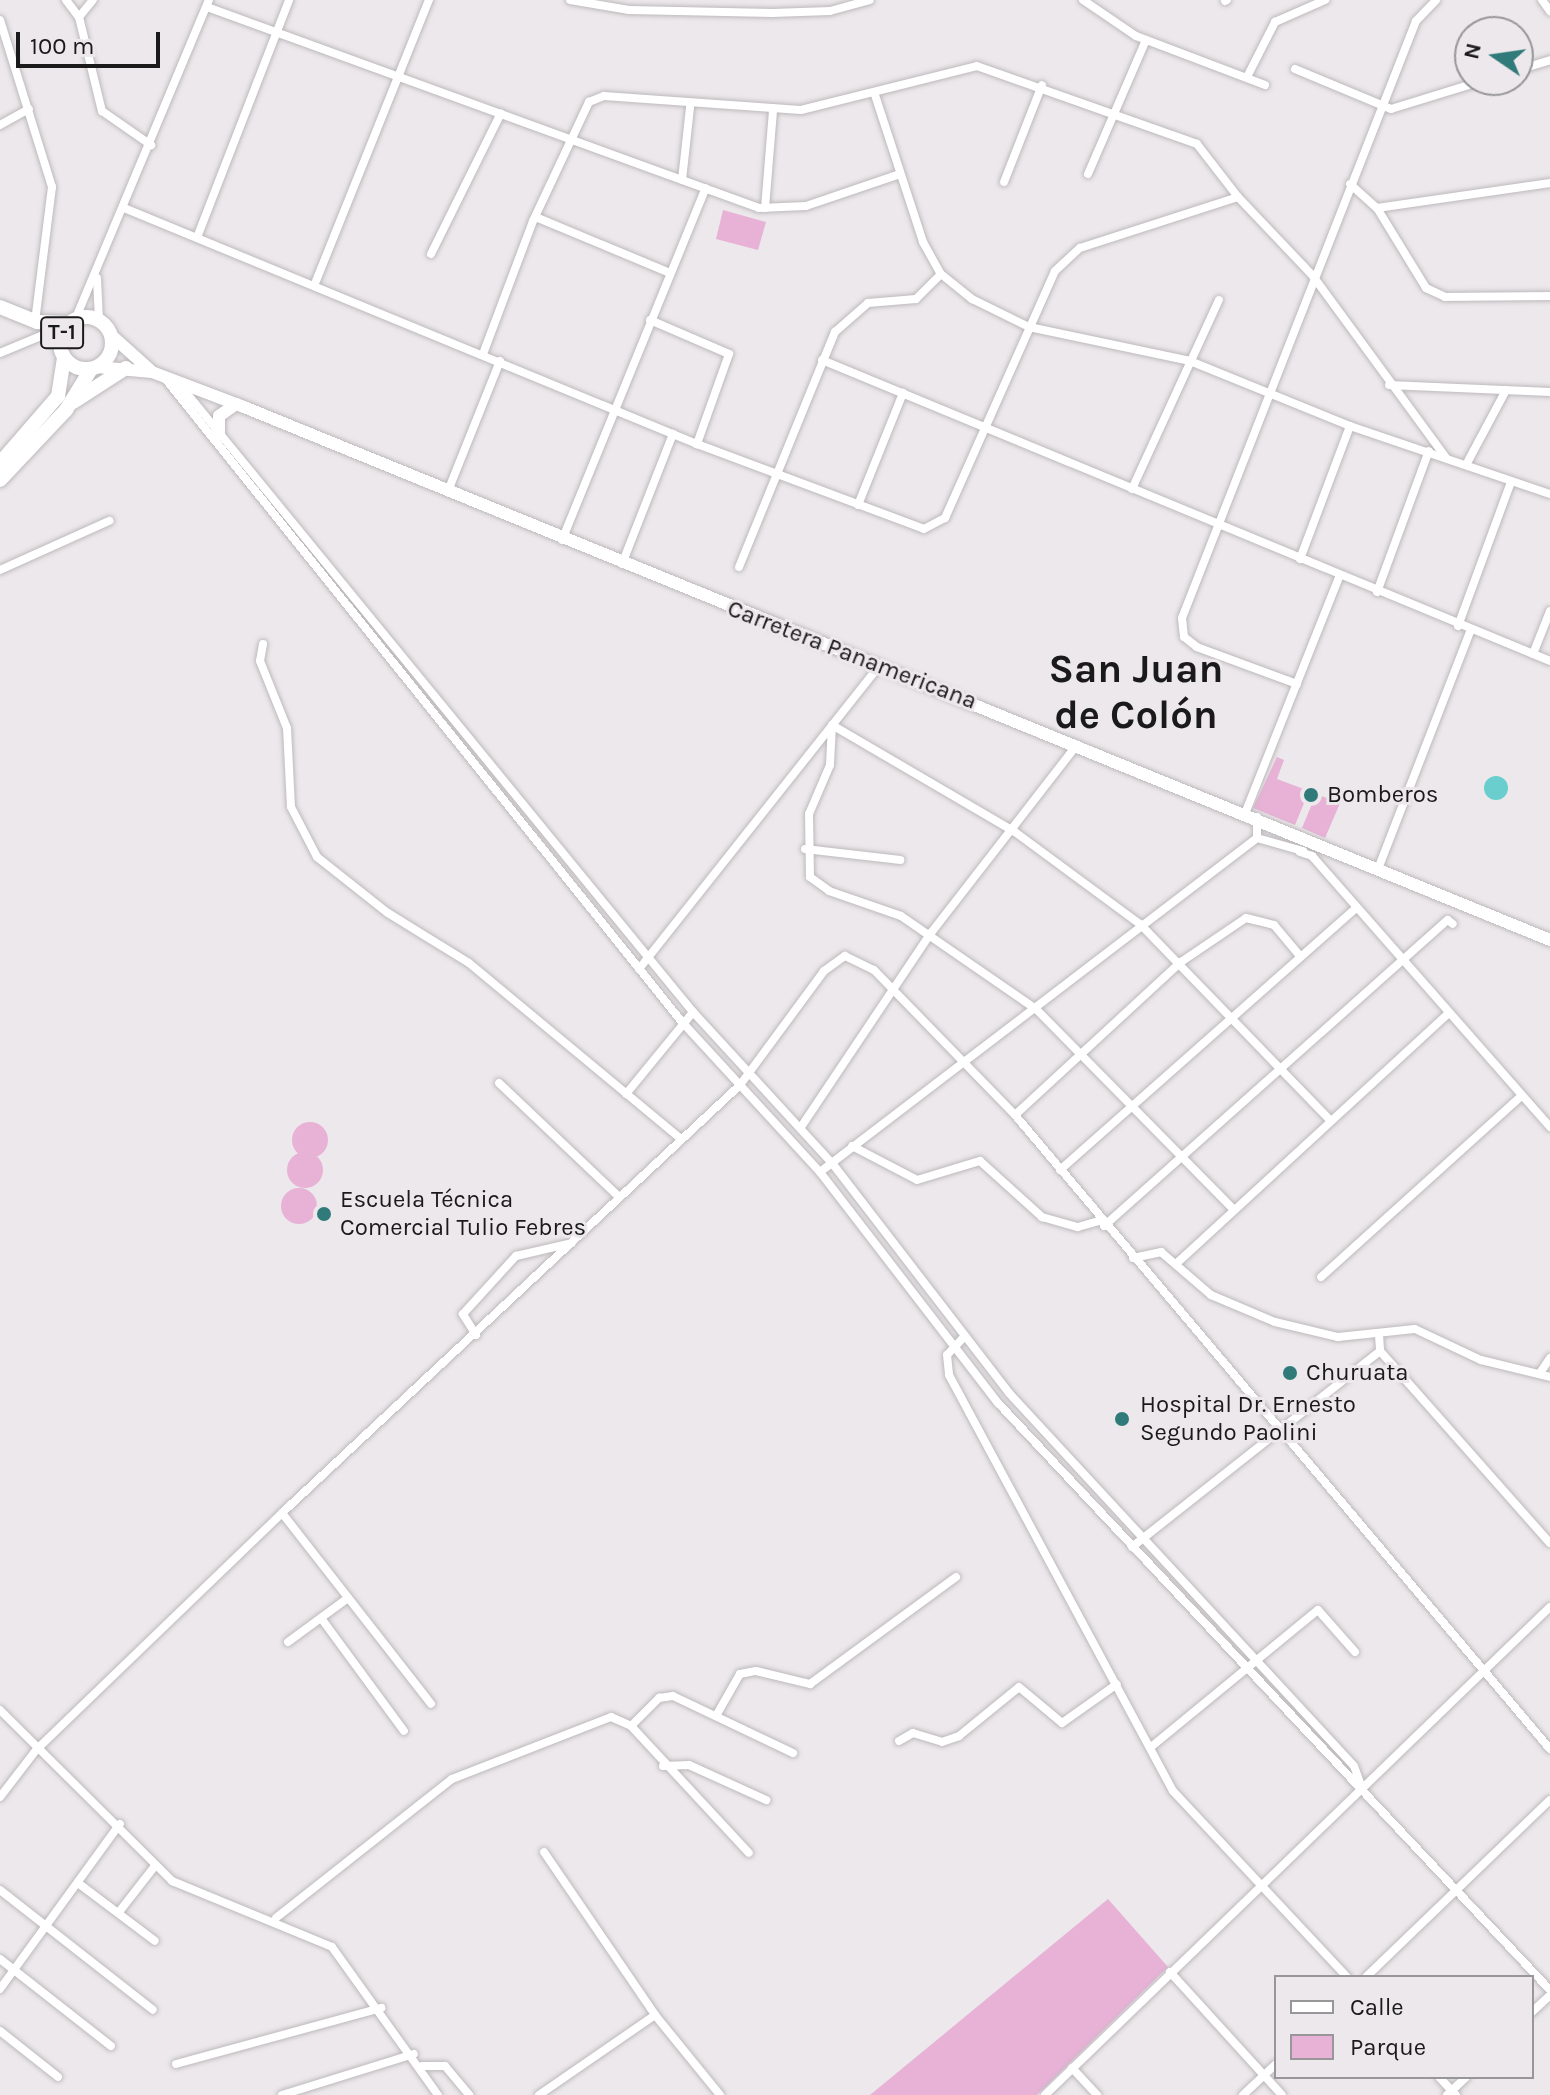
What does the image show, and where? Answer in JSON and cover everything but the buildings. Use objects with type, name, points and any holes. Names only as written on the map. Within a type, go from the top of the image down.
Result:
[{"type":"highway","name":"T-1","points":[[0,307],[36,322],[62,352],[94,368]]},
{"type":"highway","name":"T-1","points":[[0,480],[70,405],[94,368],[110,354],[111,335],[99,320],[36,322]]},
{"type":"highway","name":"T-1","points":[[0,463],[58,396],[62,352],[72,322]]},
{"type":"highway","points":[[70,405],[126,368]]},
{"type":"main road","name":"Carretera Panamericana","points":[[111,335],[157,374]]},
{"type":"main road","name":"Carretera Panamericana","points":[[94,368],[126,368],[157,374],[236,404],[562,541],[1252,813],[1320,845],[1550,940]]},
{"type":"main road","points":[[219,434],[219,416],[236,404]]},
{"type":"street","points":[[66,0],[79,17],[102,111],[151,145]]},
{"type":"street","points":[[79,17],[93,0]]},
{"type":"street","points":[[198,235],[289,0]]},
{"type":"street","points":[[316,281],[402,75],[429,0]]},
{"type":"street","points":[[570,0],[677,11],[830,11],[870,0]]},
{"type":"street","points":[[677,11],[682,0]]},
{"type":"street","points":[[1083,0],[1146,40],[1265,85]]},
{"type":"street","points":[[1247,77],[1275,22],[1325,0]]},
{"type":"street","points":[[1297,684],[1184,637],[1182,618],[1313,276],[1416,21],[1436,0]]},
{"type":"street","points":[[1542,0],[1550,11]]},
{"type":"street","points":[[72,322],[151,145],[208,3],[574,141],[765,208],[843,197],[900,174]]},
{"type":"street","points":[[0,20],[52,193],[36,322]]},
{"type":"street","points":[[1088,174],[1146,40]]},
{"type":"street","points":[[483,354],[589,102],[604,96],[690,107],[773,110],[875,95],[910,78],[977,66],[1042,85],[1197,144],[1238,197],[1313,276],[1389,385],[1446,458]]},
{"type":"street","points":[[1295,69],[1383,106],[1454,88]]},
{"type":"street","points":[[1004,182],[1042,85]]},
{"type":"street","points":[[875,95],[900,174],[941,274],[972,299],[1029,327],[1190,361],[1350,426],[1550,494]]},
{"type":"street","points":[[682,180],[690,107]]},
{"type":"street","points":[[0,125],[29,109]]},
{"type":"street","points":[[765,208],[773,110]]},
{"type":"street","points":[[431,254],[501,113]]},
{"type":"street","points":[[1377,208],[1550,183]]},
{"type":"street","points":[[1350,184],[1377,208],[1411,272],[1445,297],[1550,296]]},
{"type":"street","points":[[562,541],[613,406],[706,188]]},
{"type":"street","points":[[124,208],[316,281],[697,444],[915,527],[940,526],[1055,271],[1080,248],[1238,197]]},
{"type":"street","points":[[538,218],[670,273]]},
{"type":"street","points":[[99,320],[93,297],[100,262]]},
{"type":"street","points":[[739,567],[822,360],[852,315],[868,303],[916,299],[941,274]]},
{"type":"street","points":[[1132,489],[1219,300]]},
{"type":"street","points":[[650,320],[729,354],[697,444]]},
{"type":"street","points":[[0,353],[48,333]]},
{"type":"street","points":[[822,360],[986,426],[1470,632],[1550,661]]},
{"type":"street","points":[[448,491],[500,361]]},
{"type":"street","points":[[157,374],[682,1022],[820,1172],[952,1347],[1343,1776],[1362,1786],[1550,1992],[1534,2010]]},
{"type":"street","points":[[178,382],[693,1012],[832,1163],[963,1338],[1354,1766],[1362,1786]]},
{"type":"street","points":[[1389,385],[1550,392]]},
{"type":"street","points":[[1466,465],[1506,390]]},
{"type":"street","points":[[858,505],[903,393]]},
{"type":"street","points":[[1300,559],[1350,426]]},
{"type":"street","points":[[621,564],[673,434]]},
{"type":"street","points":[[1377,592],[1429,451]]},
{"type":"street","points":[[1458,626],[1511,482]]},
{"type":"street","points":[[0,570],[109,521]]},
{"type":"street","points":[[1257,838],[1252,813],[1297,684],[1340,575]]},
{"type":"street","points":[[1533,654],[1550,611]]},
{"type":"street","points":[[1378,869],[1470,632]]},
{"type":"street","points":[[263,644],[260,661],[287,728],[291,807],[317,857],[388,913],[469,963],[680,1138]]},
{"type":"street","points":[[639,969],[879,666]]},
{"type":"street","points":[[832,725],[1015,832],[1140,924],[1234,1014],[1330,1120]]},
{"type":"street","points":[[832,725],[834,747],[809,814],[805,849],[817,885],[881,906],[931,933],[1036,1009],[1135,1103],[1233,1209]]},
{"type":"street","points":[[801,1127],[931,933],[1015,832],[1078,744]]},
{"type":"street","points":[[1257,838],[1300,852],[1356,908],[1550,1127]]},
{"type":"street","points":[[820,1172],[966,1065],[1140,924],[1257,838]]},
{"type":"street","points":[[1300,852],[1320,845]]},
{"type":"street","points":[[805,849],[900,860]]},
{"type":"street","points":[[1060,1170],[1299,955],[1356,908]]},
{"type":"street","points":[[1015,1115],[1181,962],[1221,932],[1259,917],[1299,955]]},
{"type":"street","points":[[852,1146],[917,1180],[980,1161],[1042,1217],[1078,1227],[1102,1224],[1448,920],[1453,924]]},
{"type":"street","points":[[0,1797],[37,1749],[282,1513],[476,1335],[680,1138],[740,1085],[837,959],[874,970],[1015,1115],[1102,1224],[1281,1430],[1550,1749]]},
{"type":"street","points":[[626,1094],[693,1012]]},
{"type":"street","points":[[1177,1263],[1448,1014]]},
{"type":"street","points":[[499,1083],[619,1197]]},
{"type":"street","points":[[1321,1277],[1521,1096]]},
{"type":"street","points":[[476,1335],[463,1314],[516,1256],[531,1247],[573,1243]]},
{"type":"street","points":[[1133,1258],[1147,1250],[1177,1263],[1211,1295],[1257,1316],[1338,1337],[1415,1329],[1481,1360],[1550,1377]]},
{"type":"street","points":[[1379,1335],[1380,1351],[1550,1543]]},
{"type":"street","points":[[963,1338],[952,1347],[949,1375],[1173,1791],[1345,1975]]},
{"type":"street","points":[[1132,1547],[1380,1351]]},
{"type":"street","points":[[1540,1373],[1550,1358]]},
{"type":"street","points":[[282,1513],[431,1704]]},
{"type":"street","points":[[716,1716],[740,1674],[756,1671],[810,1684],[956,1577]]},
{"type":"street","points":[[288,1642],[348,1598]]},
{"type":"street","points":[[1045,2095],[1550,1607]]},
{"type":"street","points":[[1151,1747],[1254,1656],[1318,1610],[1355,1652]]},
{"type":"street","points":[[321,1618],[404,1731]]},
{"type":"street","points":[[899,1741],[913,1733],[942,1742],[959,1736],[1019,1687],[1062,1723],[1117,1684]]},
{"type":"street","points":[[631,1726],[664,1697],[716,1716],[793,1753]]},
{"type":"street","points":[[0,1710],[37,1749],[120,1824],[155,1866],[202,1897],[276,1918],[332,1947],[414,2054],[438,2095]]},
{"type":"street","points":[[276,1918],[452,1779],[611,1717],[631,1726],[663,1766],[749,1853]]},
{"type":"street","points":[[663,1766],[689,1765],[766,1800]]},
{"type":"street","points":[[1368,1975],[1550,1800]]},
{"type":"street","points":[[0,1989],[120,1824]]},
{"type":"street","points":[[544,1852],[655,2015],[720,2095]]},
{"type":"street","points":[[119,1912],[155,1866]]},
{"type":"street","points":[[78,1883],[155,1941]]},
{"type":"street","points":[[0,1890],[153,2010]]},
{"type":"street","points":[[0,1959],[111,2046]]},
{"type":"street","points":[[1170,1972],[1282,2095]]},
{"type":"street","points":[[176,2064],[381,2008]]},
{"type":"street","points":[[539,2095],[655,2015]]},
{"type":"street","points":[[0,2031],[58,2077]]},
{"type":"street","points":[[282,2095],[414,2054]]},
{"type":"street","points":[[422,2066],[445,2066],[469,2095]]},
{"type":"street","points":[[1243,2095],[1274,2066]]},
{"type":"street","points":[[1072,2068],[1097,2095]]},
{"type":"green space","points":[[723,210],[766,222],[758,250],[716,239]]},
{"type":"green space","points":[[1277,757],[1284,760],[1277,779],[1309,791],[1295,825],[1253,808]]},
{"type":"green space","points":[[1339,792],[1344,794],[1325,838],[1302,828],[1316,794],[1335,801]]},
{"type":"green space","points":[[310,1122],[322,1128],[328,1140],[322,1152],[310,1158],[298,1152],[292,1140],[298,1128]]},
{"type":"green space","points":[[305,1152],[318,1157],[323,1170],[318,1183],[305,1188],[292,1183],[287,1170],[292,1157]]},
{"type":"green space","points":[[299,1188],[312,1193],[317,1206],[312,1219],[299,1224],[286,1219],[281,1206],[286,1193]]},
{"type":"green space","points":[[1108,1899],[1168,1967],[1037,2095],[870,2095]]},
{"type":"water","points":[[1496,776],[1504,780],[1508,788],[1504,796],[1496,800],[1488,796],[1484,788],[1488,780]]},
{"type":"place","name":"Bomberos","points":[[1311,795]]},
{"type":"place","name":"Escuela Técnica Comercial Tulio Febres","points":[[324,1214]]},
{"type":"place","name":"Churuata","points":[[1290,1373]]},
{"type":"place","name":"Hospital Dr. Ernesto Segundo Paolini","points":[[1122,1419]]},
{"type":"district","name":"San Juan de Colón","points":[[1136,692]]}]
